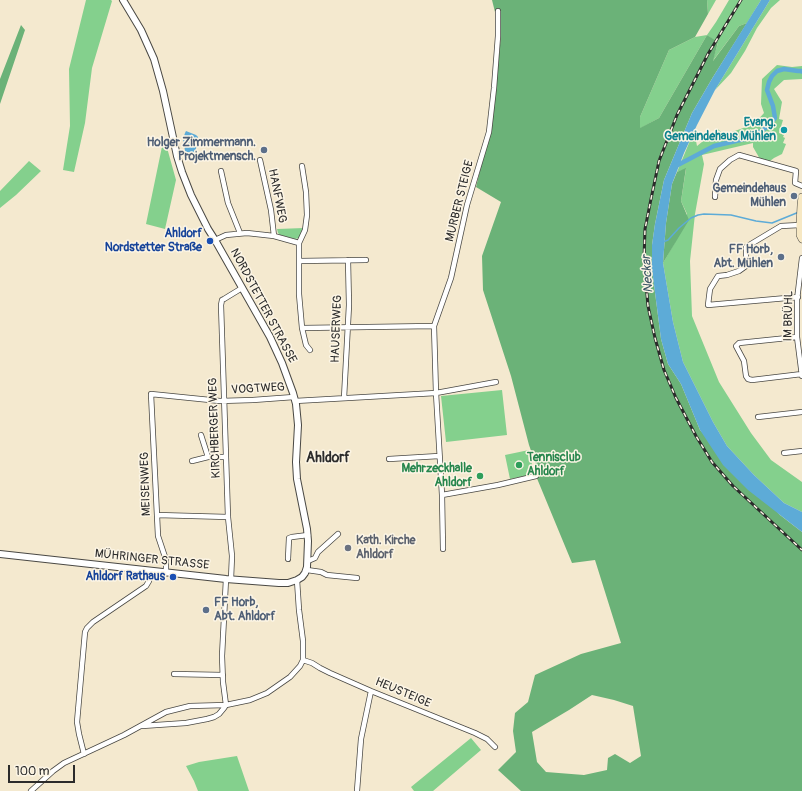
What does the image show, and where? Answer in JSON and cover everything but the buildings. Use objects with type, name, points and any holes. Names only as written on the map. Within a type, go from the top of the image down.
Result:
[{"type":"main road","points":[[802,197],[800,216],[800,235],[802,239]]},
{"type":"street","name":"NORDSTETTER STRASSE","points":[[123,0],[141,30],[154,59],[163,91],[174,147],[187,188],[204,223],[256,311],[285,369],[294,399],[298,424],[296,462],[297,479],[308,535],[307,570]]},
{"type":"street","name":"MURBER STEIGE","points":[[443,549],[434,326],[451,278],[467,205],[489,132],[495,82],[498,11]]},
{"type":"street","points":[[715,197],[716,180],[720,169],[730,160],[740,155],[796,171],[795,183],[802,186]]},
{"type":"street","name":"HANFWEG","points":[[260,160],[270,203],[274,236]]},
{"type":"street","points":[[302,166],[306,192],[307,215],[305,230],[299,243],[299,294],[302,328],[306,345],[310,350]]},
{"type":"street","points":[[221,171],[229,206],[240,233]]},
{"type":"street","points":[[798,297],[708,305],[710,289],[718,276],[739,271],[746,266],[746,247],[781,226],[800,225]]},
{"type":"street","points":[[215,240],[226,235],[240,233],[274,236],[299,243]]},
{"type":"street","name":"IM BRÜHL","points":[[802,258],[798,297],[797,337],[802,375]]},
{"type":"street","name":"HAUSERWEG","points":[[344,398],[348,328],[348,260]]},
{"type":"street","points":[[299,261],[366,260]]},
{"type":"street","name":"KIRCHBERGER WEG","points":[[226,705],[222,656],[228,579],[232,556],[228,517],[221,302],[242,288]]},
{"type":"street","points":[[302,328],[434,326]]},
{"type":"street","points":[[797,337],[739,343],[736,346],[744,362],[746,376],[748,379],[752,380],[802,375]]},
{"type":"street","points":[[294,399],[436,393],[496,382]]},
{"type":"street","name":"VOGTWEG","points":[[152,394],[224,401],[294,399]]},
{"type":"street","name":"MEISENWEG","points":[[152,394],[158,540],[166,560],[166,572]]},
{"type":"street","points":[[758,417],[802,412]]},
{"type":"street","points":[[201,435],[208,457]]},
{"type":"street","points":[[784,453],[802,451]]},
{"type":"street","points":[[389,459],[439,456]]},
{"type":"street","points":[[192,461],[208,457],[226,457]]},
{"type":"street","points":[[442,495],[498,485],[536,476]]},
{"type":"street","points":[[157,515],[228,517]]},
{"type":"street","points":[[308,561],[316,558],[318,552],[338,534]]},
{"type":"street","points":[[288,559],[289,538],[308,535]]},
{"type":"street","name":"MÜHRINGER STRASSE","points":[[2,554],[228,579],[285,583],[297,580]]},
{"type":"street","points":[[31,791],[64,763],[174,709],[190,706],[226,705],[250,700],[267,693],[298,670],[303,660],[303,641],[297,580],[302,577],[307,570],[321,572],[327,575],[357,578]]},
{"type":"street","points":[[84,754],[77,719],[85,632],[98,618],[146,586],[149,581],[151,571]]},
{"type":"street","name":"HEUSTEIGE","points":[[303,660],[371,691],[475,733],[488,739],[496,747]]},
{"type":"street","points":[[174,674],[223,675]]},
{"type":"street","points":[[357,791],[361,739],[371,691]]},
{"type":"street","points":[[141,726],[186,723],[214,717],[219,714],[226,705]]},
{"type":"green space","points":[[86,0],[112,1],[92,68],[85,123],[74,172],[63,170],[70,126],[69,69]]},
{"type":"green space","points":[[492,0],[707,0],[708,14],[695,37],[669,50],[640,117],[640,128],[659,118],[707,35],[718,42],[713,61],[739,26],[747,23],[692,113],[664,180],[652,245],[652,269],[661,339],[668,364],[681,384],[700,430],[780,515],[802,532],[802,791],[521,791],[498,770],[516,752],[513,731],[515,713],[528,702],[535,675],[581,654],[621,643],[595,560],[572,563],[536,476],[536,465],[529,445],[511,376],[483,290],[482,256],[501,202],[476,187],[492,121],[501,36]],"holes":[[[592,695],[633,706],[641,756],[630,763],[615,754],[608,758],[607,770],[584,775],[546,772],[537,762],[532,732]]]},
{"type":"green space","points":[[707,0],[716,0],[708,14]]},
{"type":"green space","points":[[729,0],[761,0],[747,23],[739,26],[712,62],[718,43],[707,35]]},
{"type":"green space","points":[[770,0],[780,0],[771,8],[757,28],[731,73],[715,90]]},
{"type":"green space","points":[[21,25],[25,30],[0,104],[0,79]]},
{"type":"green space","points":[[707,35],[659,118],[639,129],[640,117],[669,50],[695,37]]},
{"type":"green space","points":[[777,65],[792,67],[802,66],[802,79],[784,80],[774,89],[782,102],[779,119],[783,120],[779,133],[784,135],[783,137],[785,138],[783,143],[786,144],[782,154],[770,161],[760,159],[753,147],[753,143],[702,155],[704,164],[695,214],[690,261],[692,316],[719,382],[751,433],[771,460],[802,482],[802,512],[784,503],[754,475],[727,446],[713,422],[683,362],[673,322],[663,263],[674,244],[687,214],[681,201],[686,169],[677,172],[694,131],[697,146],[718,129],[724,135],[754,124],[764,113],[761,104],[762,79]]},
{"type":"green space","points":[[164,137],[176,180],[165,229],[146,224]]},
{"type":"green space","points":[[29,161],[41,171],[0,208],[0,191]]},
{"type":"green space","points":[[686,168],[681,201],[689,220],[663,263],[666,223],[672,184],[677,172]]},
{"type":"green space","points":[[304,228],[302,235],[295,239],[280,235],[277,229]]},
{"type":"green space","points":[[502,390],[507,435],[446,442],[441,396]]},
{"type":"green space","name":"Tennisclub Ahldorf","points":[[529,450],[534,474],[510,479],[505,455]]},
{"type":"green space","points":[[471,738],[481,750],[433,791],[414,791],[411,787]]},
{"type":"green space","points":[[237,756],[249,791],[198,791],[186,766],[199,762]]},
{"type":"water","points":[[761,0],[770,0],[715,90],[684,153],[672,184],[666,223],[663,263],[673,322],[683,362],[713,422],[727,446],[754,475],[784,503],[802,512],[802,532],[748,490],[723,465],[700,430],[681,384],[668,364],[661,339],[652,269],[652,245],[664,180],[692,113]]},
{"type":"water","points":[[186,131],[198,137],[194,157],[190,159],[185,151],[183,139]]},
{"type":"waterway","points":[[674,167],[714,146],[749,138],[767,127],[775,118],[773,106],[767,90],[772,76],[777,71],[784,69],[802,71]]},
{"type":"waterway","points":[[798,71],[802,73]]},
{"type":"waterway","points":[[663,242],[668,240],[691,218],[698,215],[731,215],[772,223],[799,212]]},
{"type":"railway","points":[[741,0],[708,54],[677,115],[659,161],[645,229],[644,260],[648,306],[664,370],[676,398],[712,462],[733,486],[802,550]]},
{"type":"place","name":"Evang. Gemeindehaus Mühlen","points":[[784,130]]},
{"type":"place","name":"Holger Zimmermann. Projektmensch.","points":[[264,150]]},
{"type":"place","name":"Gemeindehaus Mühlen","points":[[794,196]]},
{"type":"place","name":"Ahldorf Nordstetter Straße","points":[[210,241]]},
{"type":"place","name":"FF Horb, Abt. Mühlen","points":[[781,257]]},
{"type":"place","name":"Tennisclub Ahldorf","points":[[519,465]]},
{"type":"place","name":"Mehrzeckhalle Ahldorf","points":[[480,476]]},
{"type":"place","name":"Kath. Kirche Ahldorf","points":[[348,548]]},
{"type":"place","name":"Ahldorf Rathaus","points":[[173,577]]},
{"type":"place","name":"FF Horb, Abt. Ahldorf","points":[[206,610]]},
{"type":"district","name":"Ahldorf","points":[[328,458]]},
{"type":"water label","name":"Neckar","points":[[648,274]]}]
